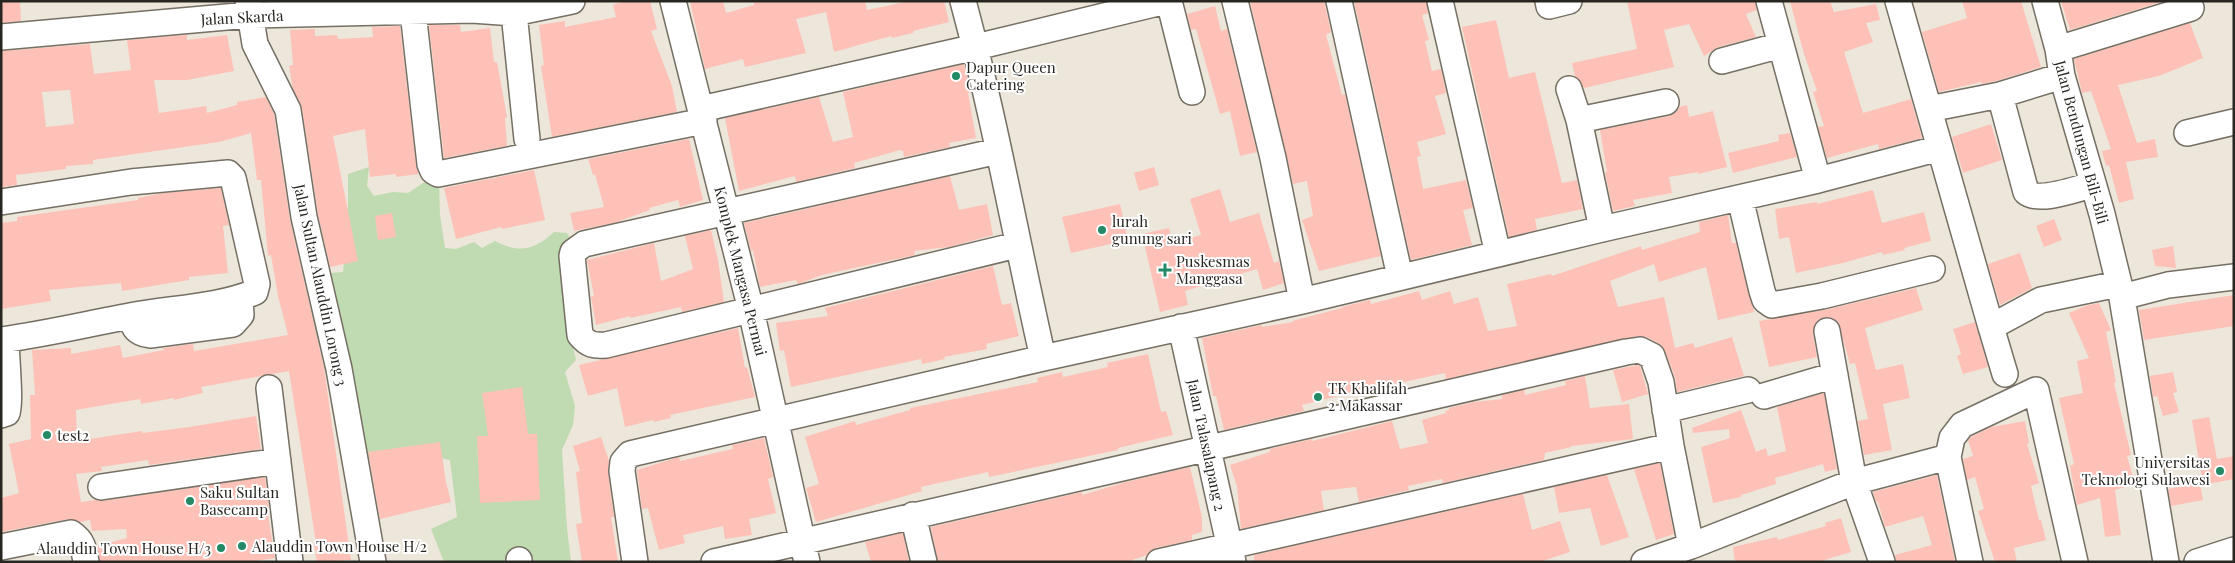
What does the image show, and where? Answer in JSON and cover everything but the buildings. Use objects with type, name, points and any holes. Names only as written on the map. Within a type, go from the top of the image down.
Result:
[{"type":"street","name":"Jalan Skarda","points":[[1,37],[248,8],[413,12],[472,6],[514,13],[572,1]]},
{"type":"street","name":"Komplek Mangasa Permai","points":[[673,1],[751,310],[805,552]]},
{"type":"street","points":[[963,1],[976,47],[1017,245],[1043,358]]},
{"type":"street","points":[[413,12],[430,164],[433,171],[438,174],[702,115],[1168,1],[1192,92]]},
{"type":"street","points":[[1236,1],[1273,158],[1302,301]]},
{"type":"street","points":[[1339,1],[1400,277]]},
{"type":"street","points":[[1440,1],[1498,254]]},
{"type":"street","points":[[1548,1],[1549,6],[1570,1]]},
{"type":"street","points":[[1769,1],[1818,180]]},
{"type":"street","name":"Jalan Bendungan Bili-Bili","points":[[2045,1],[2058,49],[2062,76],[2092,185],[2102,214],[2120,290],[2166,562]]},
{"type":"street","points":[[1906,3],[1929,109],[2005,374]]},
{"type":"street","name":"Jalan Sultan Alauddin Lorong 3","points":[[248,8],[255,44],[288,110],[304,217],[339,369],[372,562]]},
{"type":"street","points":[[2058,49],[2191,8]]},
{"type":"street","points":[[514,13],[527,139]]},
{"type":"street","points":[[1722,61],[1781,46]]},
{"type":"street","points":[[1929,109],[2000,95],[2062,76]]},
{"type":"street","points":[[1569,89],[1578,120],[1602,229]]},
{"type":"street","points":[[2000,95],[2026,192],[2035,197],[2040,197],[2092,185]]},
{"type":"street","points":[[1578,120],[1666,102]]},
{"type":"street","points":[[2187,133],[2234,122]]},
{"type":"street","points":[[635,562],[622,471],[623,462],[628,456],[1043,358],[1302,301],[1602,229],[1818,180],[1940,148]]},
{"type":"street","points":[[998,151],[580,246],[573,252],[572,256],[580,335],[594,346],[606,345],[1017,245]]},
{"type":"street","points":[[1,202],[131,182],[228,173],[233,178],[258,284],[255,292],[240,298],[130,316],[4,340],[10,405],[7,413],[1,414]]},
{"type":"street","points":[[1740,198],[1762,291],[1765,300],[1772,305],[1822,296],[1932,269]]},
{"type":"street","points":[[1991,327],[2041,300],[2234,277]]},
{"type":"street","name":"Jalan Talasalapang 2","points":[[1181,327],[1231,554]]},
{"type":"street","points":[[1827,331],[1854,482],[1882,562]]},
{"type":"street","points":[[714,562],[805,552],[913,515],[1640,350],[1652,356],[1661,382],[1671,446],[1691,546]]},
{"type":"street","points":[[1665,410],[1756,393],[1835,375]]},
{"type":"street","points":[[269,388],[290,562]]},
{"type":"street","points":[[1970,562],[1948,457],[1952,438],[1962,425],[2036,390],[2076,562]]},
{"type":"street","points":[[1159,562],[1231,554],[1671,446]]},
{"type":"street","points":[[1644,562],[1691,546],[1854,482],[1948,457]]},
{"type":"street","points":[[102,487],[278,461]]},
{"type":"street","points":[[913,515],[924,562]]},
{"type":"street","points":[[1,547],[71,533],[84,546],[86,562]]},
{"type":"street","points":[[2197,562],[2234,550]]},
{"type":"green space","points":[[369,167],[367,186],[374,196],[393,192],[408,193],[429,179],[439,181],[440,215],[445,248],[456,249],[474,242],[482,248],[495,241],[511,247],[526,248],[540,243],[554,232],[567,233],[573,243],[571,339],[576,360],[565,372],[575,406],[573,425],[562,450],[571,562],[444,562],[431,529],[457,517],[450,460],[415,453],[351,462],[330,370],[317,339],[311,311],[317,274],[343,272],[348,210],[348,174]]},
{"type":"place","name":"Dapur Queen Catering","points":[[956,76]]},
{"type":"place","name":"lurah gunung sari","points":[[1102,230]]},
{"type":"place","name":"Puskesmas Manggasa","points":[[1165,270]]},
{"type":"place","name":"TK Khalifah 2 Makassar","points":[[1318,397]]},
{"type":"place","name":"test2","points":[[47,435]]},
{"type":"place","name":"Universitas Teknologi Sulawesi","points":[[2220,471]]},
{"type":"place","name":"Saku Sultan Basecamp","points":[[190,501]]},
{"type":"place","name":"Alauddin Town House H/2","points":[[242,546]]},
{"type":"place","name":"Alauddin Town House H/3","points":[[221,548]]}]
